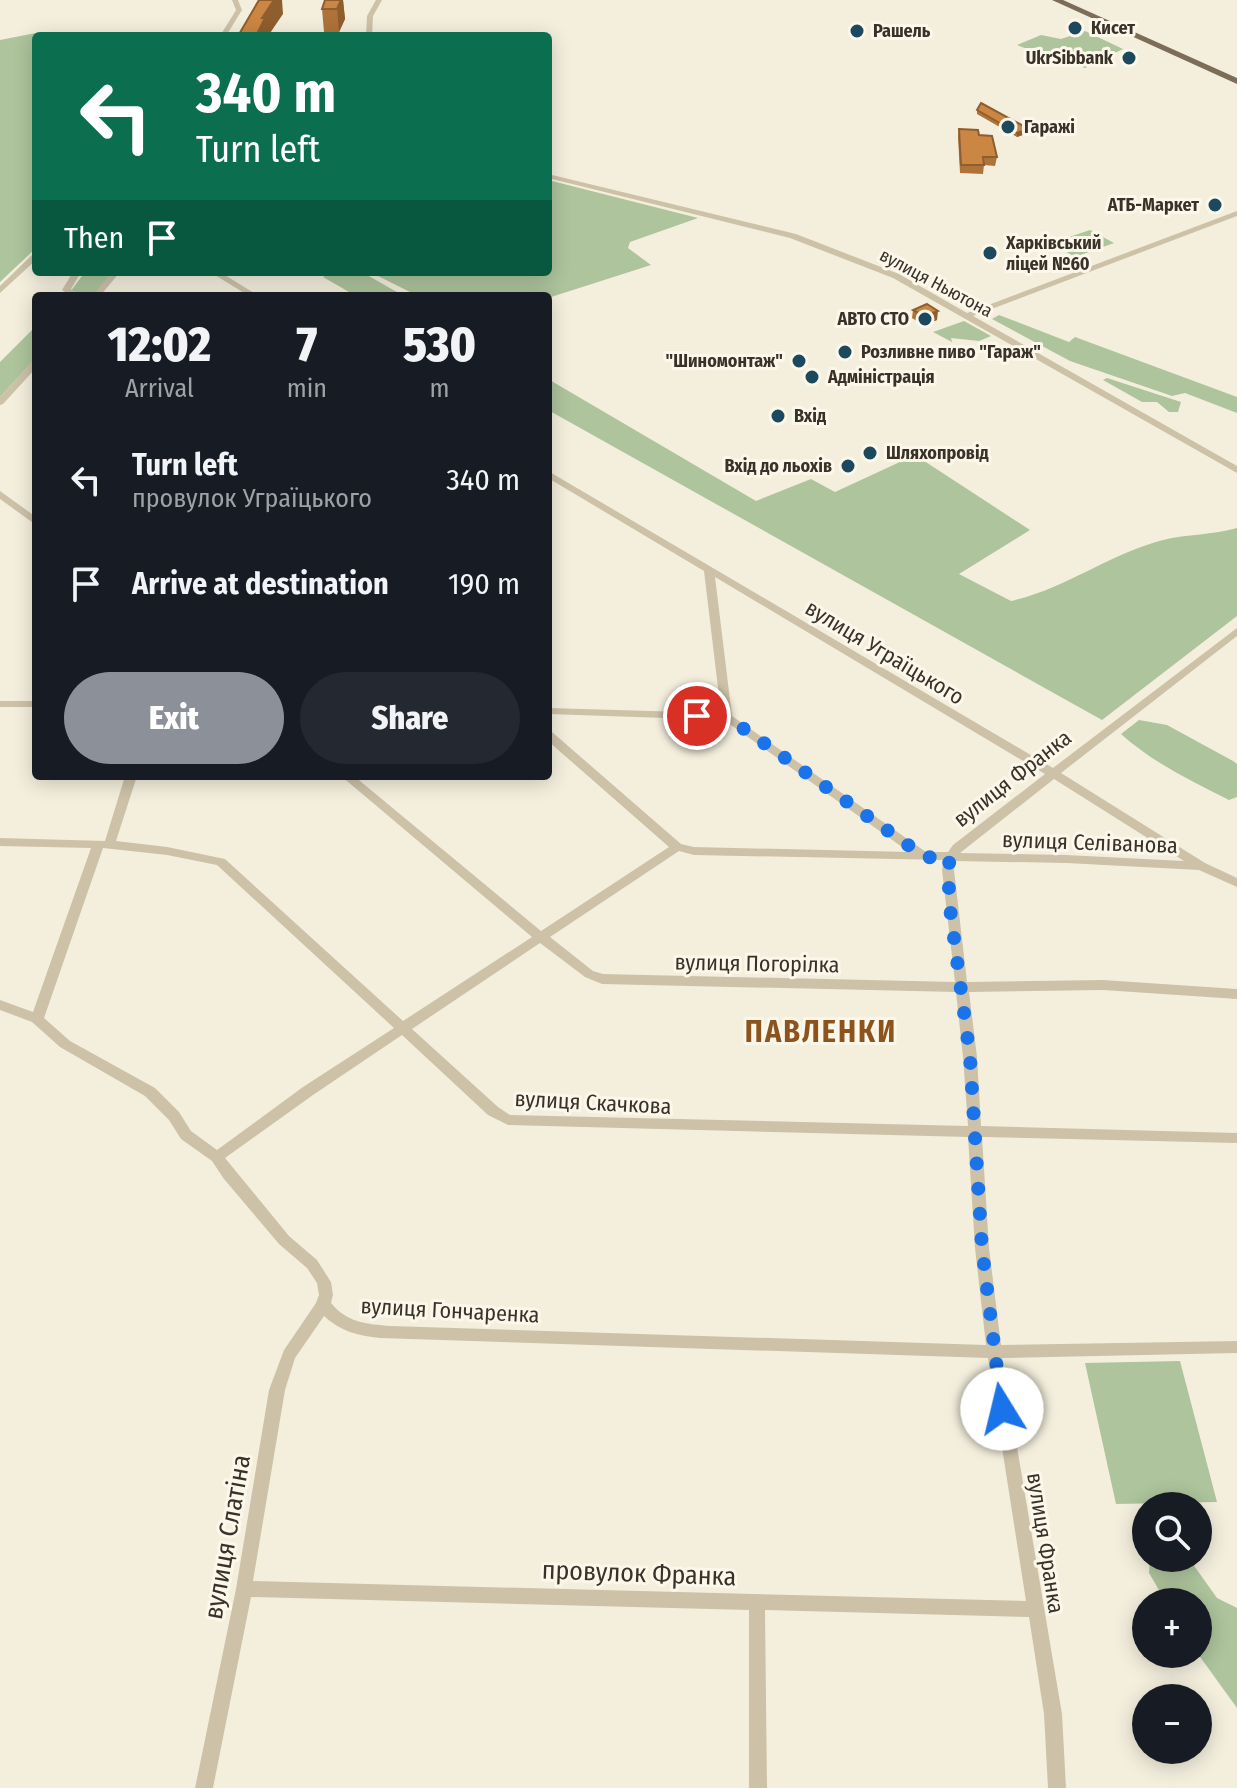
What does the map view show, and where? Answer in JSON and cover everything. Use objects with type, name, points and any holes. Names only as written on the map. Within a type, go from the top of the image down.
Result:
[{"type":"main road","points":[[1056,0],[1237,81]]},
{"type":"street","points":[[225,32],[239,10],[235,0]]},
{"type":"street","points":[[369,32],[370,16],[379,0]]},
{"type":"street","name":"вулиця Ньютона","points":[[552,177],[793,236],[896,276],[1237,470]]},
{"type":"street","points":[[966,316],[1237,213]]},
{"type":"street","points":[[0,291],[32,260]]},
{"type":"street","points":[[70,292],[66,290],[75,276]]},
{"type":"street","points":[[99,292],[113,276]]},
{"type":"street","points":[[221,276],[248,292]]},
{"type":"street","points":[[0,402],[32,375]]},
{"type":"street","name":"вулиця Уграїцького","points":[[552,476],[1054,774],[1201,866]]},
{"type":"street","points":[[0,494],[32,519]]},
{"type":"street","points":[[709,571],[727,717]]},
{"type":"street","name":"вулиця Франка","points":[[1057,1788],[1053,1714],[1033,1609],[994,1352],[973,1133],[970,1057],[950,908],[948,870],[950,858],[957,848],[1237,631]]},
{"type":"street","points":[[0,704],[32,704]]},
{"type":"street","points":[[552,711],[727,717],[925,857]]},
{"type":"street","points":[[217,1157],[308,1091],[677,847],[552,738]]},
{"type":"street","points":[[37,1019],[129,780]]},
{"type":"street","name":"вулиця Погорілка","points":[[352,780],[542,938],[589,974],[602,979],[963,987],[1103,985],[1237,994]]},
{"type":"street","name":"вулиця Скачкова","points":[[0,842],[103,845],[196,855],[221,862],[493,1111],[508,1120],[1237,1138]]},
{"type":"street","name":"вулиця Селіванова","points":[[677,847],[694,851],[1066,859],[1201,866],[1237,883]]},
{"type":"street","points":[[0,1005],[37,1019],[65,1044],[150,1092],[174,1116],[186,1135],[217,1157],[284,1240],[312,1264],[324,1282],[326,1295],[323,1305]]},
{"type":"street","name":"вулиця Гончаренка","points":[[323,1305],[335,1321],[357,1330],[994,1352],[1237,1347]]},
{"type":"street","name":"вулиця Слатіна","points":[[204,1788],[244,1589],[281,1371],[323,1305]]},
{"type":"street","name":"провулок Франка","points":[[244,1589],[1033,1609]]},
{"type":"street","points":[[757,1602],[758,1788]]},
{"type":"green space","points":[[1085,31],[1123,49],[1085,68],[1071,63],[1067,65],[1017,45],[1041,35],[1061,39]]},
{"type":"green space","points":[[32,34],[32,252],[0,282],[0,40]]},
{"type":"green space","points":[[552,181],[698,218],[630,242],[628,248],[651,265],[552,297],[552,292],[410,292],[378,276],[552,276]]},
{"type":"green space","points":[[1090,230],[1114,243],[1075,257],[1051,243]]},
{"type":"green space","points":[[82,276],[112,276],[98,292],[70,292]]},
{"type":"green space","points":[[369,276],[397,292],[349,292],[323,277]]},
{"type":"green space","points":[[999,315],[1069,342],[1075,337],[1237,397],[1237,413],[1185,393],[1172,396],[1070,361],[992,319]]},
{"type":"green space","points":[[964,321],[991,336],[979,341],[951,338],[952,342],[933,332]]},
{"type":"green space","points":[[32,330],[32,362],[0,397],[0,362]]},
{"type":"green space","points":[[1107,378],[1181,402],[1178,412],[1169,412],[1157,402],[1142,402],[1103,380]]},
{"type":"green space","points":[[552,381],[756,501],[811,479],[835,492],[915,455],[1030,530],[959,574],[1011,601],[1031,596],[1143,546],[1172,538],[1237,528],[1237,616],[1102,720],[552,412]]},
{"type":"green space","points":[[1139,720],[1167,725],[1237,764],[1237,797],[1229,800],[1186,778],[1121,734]]},
{"type":"green space","points":[[1180,1361],[1217,1502],[1212,1502],[1212,1492],[1132,1492],[1132,1504],[1116,1504],[1085,1363]]},
{"type":"green space","points":[[1199,1572],[1210,1588],[1158,1588],[1149,1573]]},
{"type":"green space","points":[[1212,1591],[1217,1598],[1237,1608],[1237,1708],[1208,1668],[1212,1668]]},
{"type":"building","points":[[259,0],[274,0],[262,18],[265,18],[258,32],[240,32]]},
{"type":"building","points":[[325,0],[341,0],[337,9],[322,9]]},
{"type":"building","points":[[981,103],[1029,129],[1017,133],[977,110]]},
{"type":"building","points":[[959,129],[978,130],[979,135],[992,136],[997,157],[983,157],[984,165],[961,165]]},
{"type":"building","points":[[927,304],[938,311],[924,316],[913,310]]},
{"type":"place","name":"Кисет","points":[[1075,28]]},
{"type":"place","name":"Рашель","points":[[857,31]]},
{"type":"place","name":"UkrSibbank","points":[[1129,58]]},
{"type":"place","name":"Гаражі","points":[[1008,127]]},
{"type":"place","name":"АТБ-Маркет","points":[[1215,205]]},
{"type":"place","name":"Харківський ліцей №60","points":[[990,253]]},
{"type":"place","name":"АВТО СТО","points":[[925,319]]},
{"type":"place","name":"Розливне пиво \"Гараж\"","points":[[845,352]]},
{"type":"place","name":"\"Шиномонтаж\"","points":[[799,361]]},
{"type":"place","name":"Адміністрація","points":[[812,377]]},
{"type":"place","name":"Вхід","points":[[778,416]]},
{"type":"place","name":"Шляхопровід","points":[[870,453]]},
{"type":"place","name":"Вхід до льохів","points":[[848,466]]},
{"type":"district","name":"ПАВЛЕНКИ","points":[[821,1032]]},
{"type":"route","points":[[697,716],[727,717],[925,857],[950,858],[950,908],[970,1057],[982,1248],[1002,1409]]}]
